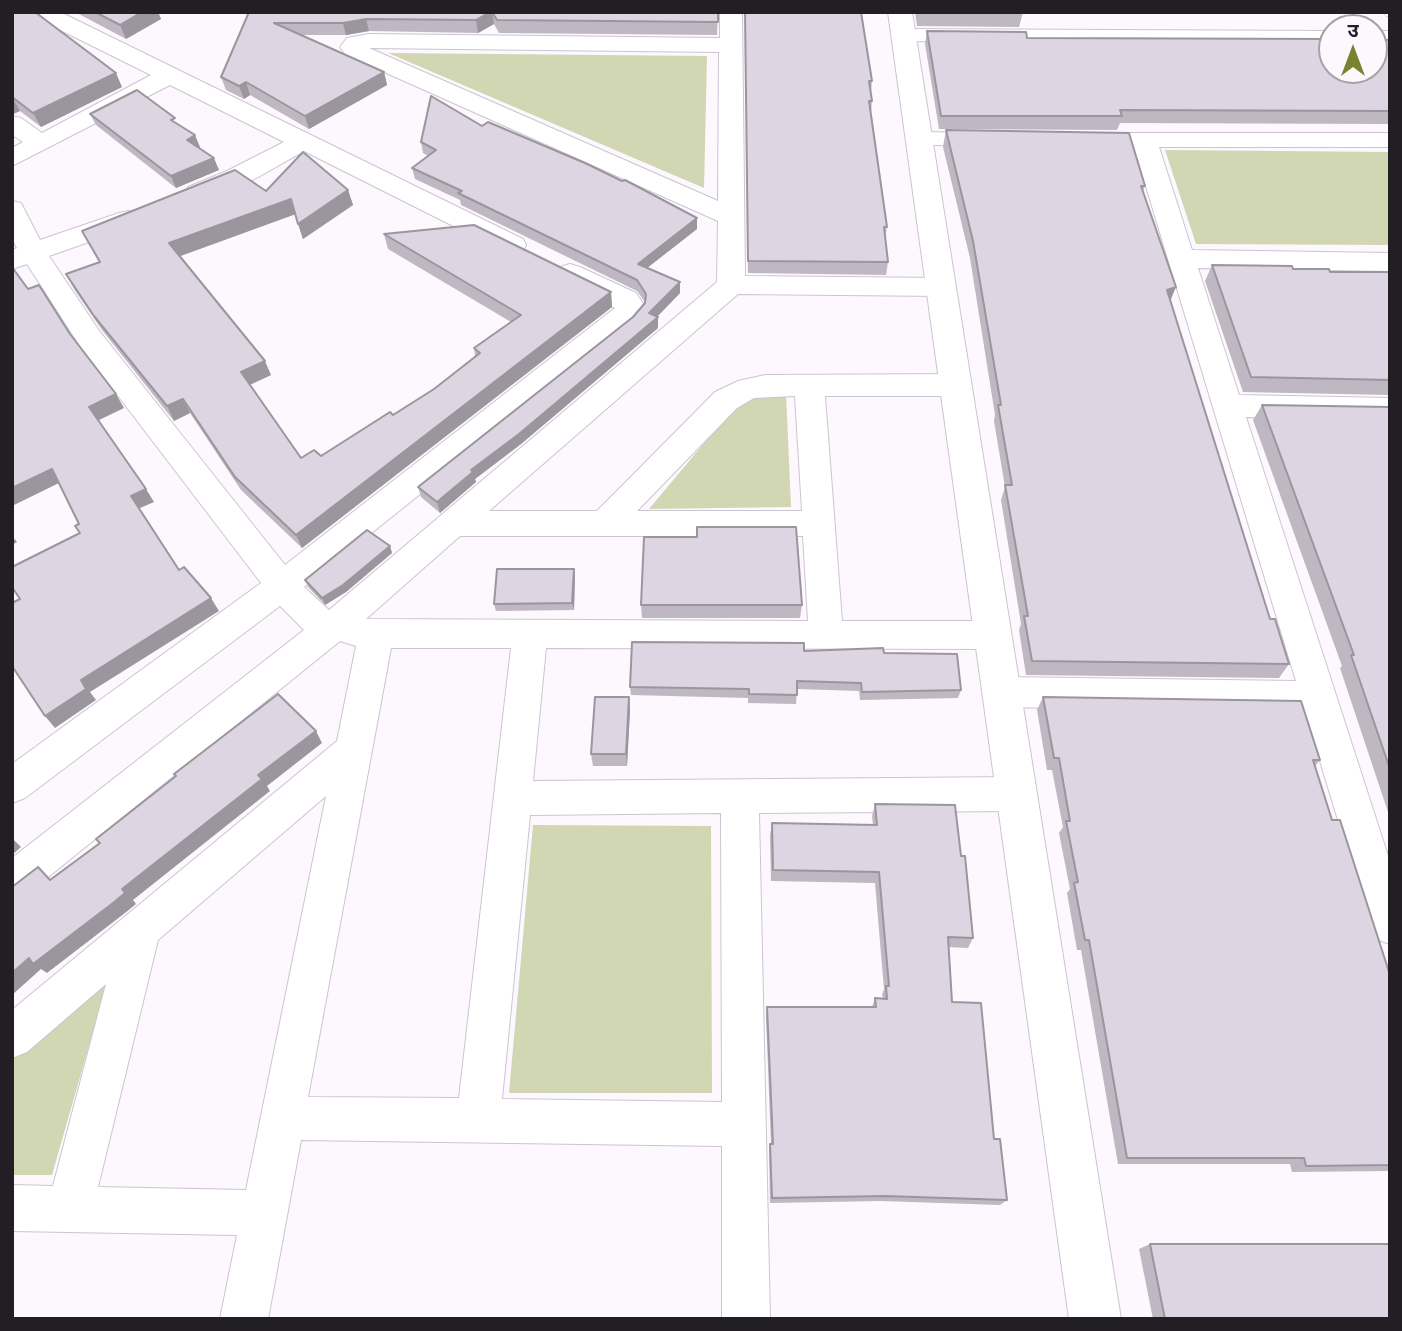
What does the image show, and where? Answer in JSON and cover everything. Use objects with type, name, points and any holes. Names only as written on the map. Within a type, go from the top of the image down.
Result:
[{"type":"street","points":[[12,786],[282,586],[629,312],[630,305],[626,300],[170,75],[78,20],[42,12]]},
{"type":"street","points":[[731,12],[731,285]]},
{"type":"street","points":[[1095,1319],[902,24],[1318,38]]},
{"type":"street","points":[[731,46],[369,41],[355,43],[352,47],[731,217]]},
{"type":"street","points":[[12,158],[170,75]]},
{"type":"street","points":[[12,123],[40,143]]},
{"type":"street","points":[[919,139],[1012,140]]},
{"type":"street","points":[[1104,140],[1390,140]]},
{"type":"street","points":[[1144,140],[1390,925]]},
{"type":"street","points":[[174,203],[236,177],[303,142]]},
{"type":"street","points":[[12,209],[22,256],[282,586],[314,620],[356,632],[376,634],[993,635]]},
{"type":"street","points":[[22,256],[149,212]]},
{"type":"street","points":[[1181,259],[1390,261]]},
{"type":"street","points":[[12,882],[334,626],[731,285],[941,287]]},
{"type":"street","points":[[604,524],[726,400],[748,388],[955,385]]},
{"type":"street","points":[[809,387],[826,635]]},
{"type":"street","points":[[1227,407],[1390,409]]},
{"type":"street","points":[[453,524],[818,523]]},
{"type":"street","points":[[478,1120],[530,633]]},
{"type":"street","points":[[244,1319],[351,752],[376,634]]},
{"type":"street","points":[[1002,692],[1318,697]]},
{"type":"street","points":[[12,1037],[351,752]]},
{"type":"street","points":[[513,798],[1017,794]]},
{"type":"street","points":[[740,796],[746,1319]]},
{"type":"street","points":[[70,1209],[140,930]]},
{"type":"street","points":[[282,1118],[743,1124]]},
{"type":"street","points":[[12,1208],[264,1213]]},
{"type":"green space","points":[[388,53],[707,56],[704,188]]},
{"type":"green space","points":[[1165,150],[1390,152],[1390,245],[1196,244]]},
{"type":"green space","points":[[746,393],[786,393],[791,507],[649,509]]},
{"type":"green space","points":[[533,825],[711,826],[712,1093],[509,1093]]},
{"type":"green space","points":[[110,972],[52,1175],[12,1175],[12,1059]]},
{"type":"building","points":[[12,12],[35,12],[116,73],[33,113],[12,97]]},
{"type":"building","points":[[95,12],[142,12],[120,25]]},
{"type":"building","points":[[249,12],[490,12],[476,20],[366,19],[343,23],[274,23],[384,72],[305,116],[246,82],[239,86],[221,77]]},
{"type":"building","points":[[492,12],[718,12],[718,22],[497,20]]},
{"type":"building","points":[[745,12],[861,12],[872,81],[869,81],[872,101],[869,101],[887,227],[884,227],[888,262],[748,261]]},
{"type":"building","points":[[927,31],[1026,32],[1027,38],[1318,39],[1318,84],[1388,84],[1390,40],[1390,111],[1120,110],[1122,116],[941,116]]},
{"type":"building","points":[[137,90],[175,118],[171,120],[195,135],[187,140],[214,158],[171,176],[90,114]]},
{"type":"building","points":[[431,96],[482,126],[488,122],[625,180],[697,218],[638,264],[680,282],[649,313],[658,317],[519,434],[471,470],[473,472],[437,502],[418,487],[633,317],[645,303],[646,294],[637,280],[412,168],[436,150],[421,142]]},
{"type":"building","points":[[946,130],[1129,133],[1145,186],[1141,186],[1176,287],[1167,290],[1270,619],[1275,619],[1289,664],[1032,661],[1024,616],[1028,616],[1005,485],[1012,485],[998,405],[1001,405],[973,241]]},
{"type":"building","points":[[303,152],[348,190],[298,224],[291,199],[169,243],[265,361],[241,372],[301,458],[314,450],[321,456],[390,412],[393,415],[434,389],[480,353],[474,348],[521,315],[384,234],[474,225],[611,292],[296,535],[235,477],[183,399],[167,406],[94,316],[66,274],[100,262],[82,231],[235,170],[266,191]]},
{"type":"building","points":[[1212,265],[1292,266],[1293,269],[1329,269],[1330,272],[1390,272],[1390,380],[1251,377]]},
{"type":"building","points":[[12,267],[28,289],[39,285],[70,334],[116,394],[89,407],[146,489],[131,496],[179,570],[184,567],[211,598],[81,680],[86,689],[45,716],[12,666],[12,603],[20,599],[12,587],[12,567],[80,533],[75,526],[79,524],[52,469],[12,488]]},
{"type":"building","points":[[1262,405],[1390,407],[1390,769],[1351,655],[1354,655]]},
{"type":"building","points":[[697,527],[796,527],[802,605],[641,605],[644,537],[697,537]]},
{"type":"building","points":[[367,530],[390,546],[343,585],[322,598],[305,580]]},
{"type":"building","points":[[497,569],[574,569],[572,603],[494,604]]},
{"type":"building","points":[[632,642],[804,643],[804,651],[883,648],[884,653],[957,654],[961,690],[862,692],[861,683],[797,681],[797,695],[749,694],[749,689],[630,687]]},
{"type":"building","points":[[278,694],[316,731],[258,775],[262,779],[122,889],[125,893],[113,903],[33,964],[29,958],[12,973],[12,887],[38,867],[50,880],[100,843],[96,839],[176,776],[174,774]]},
{"type":"building","points":[[595,697],[629,697],[626,754],[591,754]]},
{"type":"building","points":[[1043,697],[1301,701],[1320,760],[1313,760],[1332,820],[1340,820],[1390,975],[1390,1165],[1306,1166],[1304,1158],[1127,1158],[1089,940],[1085,940],[1074,883],[1078,882],[1066,821],[1070,821],[1059,758],[1054,758]]},
{"type":"building","points":[[875,804],[955,805],[961,856],[965,856],[973,938],[948,937],[952,1002],[981,1003],[994,1139],[1000,1139],[1007,1200],[885,1196],[772,1198],[770,1144],[773,1144],[767,1007],[876,1007],[875,998],[887,999],[886,986],[889,986],[879,872],[773,870],[772,823],[877,825]]},
{"type":"building","points":[[1150,1244],[1390,1244],[1390,1319],[1165,1319]]}]
